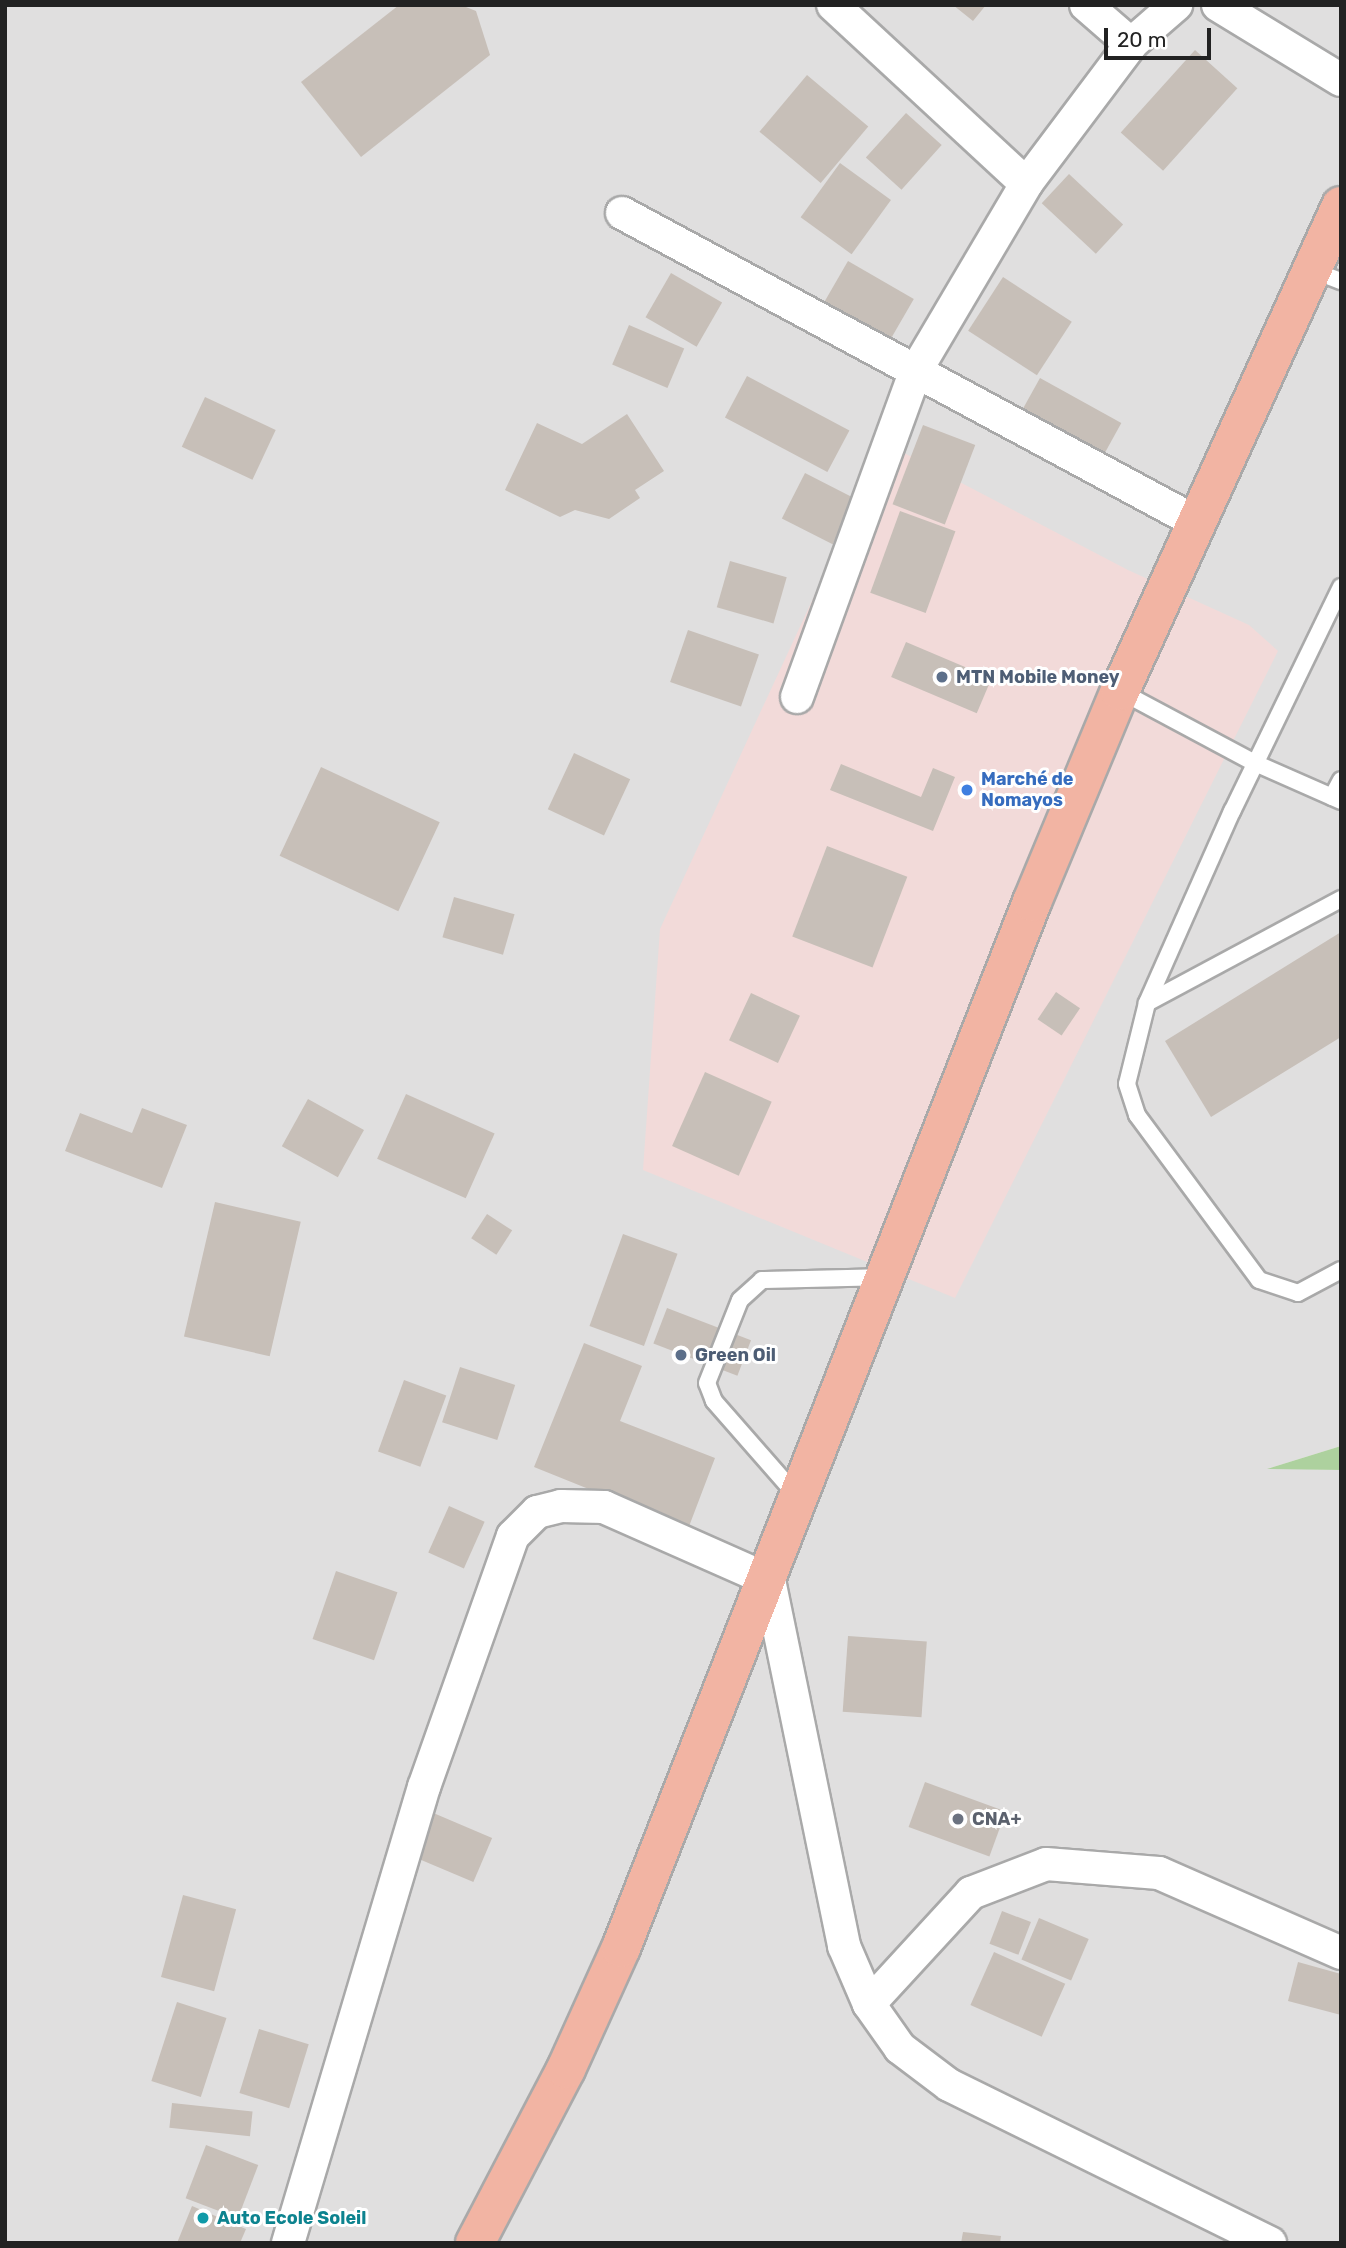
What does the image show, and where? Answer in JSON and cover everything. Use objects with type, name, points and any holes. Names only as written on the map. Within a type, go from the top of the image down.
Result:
[{"type":"highway","points":[[475,2243],[566,2070],[621,1948],[769,1580],[881,1277],[1119,691],[1196,522],[1325,275],[1341,206]]},
{"type":"street","points":[[833,5],[1026,184]]},
{"type":"street","points":[[1086,5],[1131,44]]},
{"type":"street","points":[[797,697],[915,372],[1026,184],[1131,44],[1176,5]]},
{"type":"street","points":[[1218,5],[1341,80]]},
{"type":"street","points":[[622,213],[1196,522]]},
{"type":"street","points":[[288,2243],[424,1787],[513,1536],[537,1512],[561,1506],[604,1507],[769,1580],[844,1946],[869,2004],[900,2048],[949,2085],[1270,2243]]},
{"type":"street","points":[[869,2004],[971,1893],[1046,1864],[1159,1873],[1341,1953]]},
{"type":"lane","points":[[1341,587],[1255,763],[1147,1003],[1127,1084],[1138,1115],[1259,1280],[1298,1293],[1341,1270]]},
{"type":"lane","points":[[1119,691],[1255,763],[1337,799],[1341,780]]},
{"type":"lane","points":[[1147,1003],[1341,899]]},
{"type":"lane","points":[[799,1499],[714,1401],[707,1383],[740,1300],[762,1280],[881,1277]]},
{"type":"shaded area","points":[[5,5],[1341,5],[1341,1446],[1270,1468],[1341,1470],[1341,2243],[5,2243]]},
{"type":"shaded area","name":"Marché de Nomayos","points":[[885,443],[1128,570],[1249,625],[1278,651],[955,1298],[643,1170],[660,929]]},
{"type":"green space","points":[[1341,1446],[1341,1470],[1267,1469]]},
{"type":"building","points":[[399,5],[461,5],[476,11],[490,55],[361,157],[301,82]]},
{"type":"building","points":[[953,5],[986,5],[973,21]]},
{"type":"building","points":[[1195,50],[1237,88],[1163,171],[1121,132]]},
{"type":"building","points":[[807,75],[868,126],[821,183],[759,132]]},
{"type":"building","points":[[906,113],[942,145],[902,190],[866,158]]},
{"type":"building","points":[[840,163],[891,200],[852,254],[801,217]]},
{"type":"building","points":[[1069,174],[1123,224],[1096,254],[1042,203]]},
{"type":"building","points":[[848,261],[914,299],[890,341],[824,303]]},
{"type":"building","points":[[671,273],[722,302],[697,347],[646,317]]},
{"type":"building","points":[[1003,277],[1072,322],[1037,375],[968,331]]},
{"type":"building","points":[[629,325],[684,348],[667,388],[612,365]]},
{"type":"building","points":[[747,376],[849,430],[827,472],[725,417]]},
{"type":"building","points":[[1040,378],[1121,423],[1100,461],[1019,416]]},
{"type":"building","points":[[205,397],[276,430],[252,480],[182,447]]},
{"type":"building","points":[[627,414],[664,471],[635,490],[640,498],[609,519],[575,510],[560,517],[505,490],[537,423],[582,444]]},
{"type":"building","points":[[923,425],[975,445],[945,524],[893,504]]},
{"type":"building","points":[[805,473],[856,499],[833,544],[782,518]]},
{"type":"building","points":[[900,511],[955,531],[926,613],[870,593]]},
{"type":"building","points":[[730,561],[787,577],[773,623],[717,607]]},
{"type":"building","points":[[688,630],[759,654],[741,706],[670,682]]},
{"type":"building","name":"MTN Mobile Money","points":[[906,642],[992,678],[977,713],[891,677]]},
{"type":"building","points":[[574,753],[630,779],[604,835],[548,809]]},
{"type":"building","points":[[841,764],[921,797],[933,768],[955,777],[933,831],[830,790]]},
{"type":"building","points":[[321,767],[440,822],[398,911],[280,856]]},
{"type":"building","points":[[827,846],[907,877],[873,967],[792,937]]},
{"type":"building","points":[[454,897],[515,914],[503,955],[442,937]]},
{"type":"building","points":[[1341,932],[1341,1037],[1211,1117],[1165,1041]]},
{"type":"building","points":[[1056,992],[1080,1008],[1062,1036],[1038,1019]]},
{"type":"building","points":[[751,993],[800,1016],[778,1063],[729,1040]]},
{"type":"building","points":[[705,1072],[772,1102],[739,1176],[672,1146]]},
{"type":"building","points":[[406,1094],[495,1133],[466,1198],[377,1159]]},
{"type":"building","points":[[308,1099],[364,1130],[338,1177],[282,1146]]},
{"type":"building","points":[[142,1108],[187,1125],[162,1188],[65,1151],[80,1113],[132,1133]]},
{"type":"building","points":[[215,1202],[301,1222],[270,1356],[184,1336]]},
{"type":"building","points":[[487,1214],[512,1230],[496,1255],[471,1238]]},
{"type":"building","points":[[623,1234],[678,1254],[644,1346],[589,1326]]},
{"type":"building","points":[[667,1308],[751,1340],[737,1376],[653,1343]]},
{"type":"building","points":[[584,1343],[642,1366],[620,1421],[715,1458],[688,1529],[534,1467]]},
{"type":"building","points":[[460,1367],[515,1385],[497,1440],[442,1422]]},
{"type":"building","points":[[404,1380],[446,1395],[420,1467],[378,1451]]},
{"type":"building","points":[[449,1506],[485,1522],[464,1568],[428,1553]]},
{"type":"building","points":[[336,1571],[397,1592],[374,1660],[313,1639]]},
{"type":"building","points":[[848,1636],[927,1642],[922,1717],[843,1712]]},
{"type":"building","name":"CNA+","points":[[925,1782],[1006,1811],[989,1857],[909,1827]]},
{"type":"building","points":[[424,1809],[492,1838],[473,1882],[405,1853]]},
{"type":"building","points":[[183,1895],[236,1909],[214,1991],[161,1977]]},
{"type":"building","points":[[1002,1911],[1031,1922],[1018,1955],[989,1944]]},
{"type":"building","points":[[1039,1918],[1089,1939],[1071,1981],[1021,1959]]},
{"type":"building","points":[[994,1952],[1065,1984],[1042,2037],[970,2005]]},
{"type":"building","points":[[1298,1962],[1341,1974],[1341,2015],[1288,2001]]},
{"type":"building","points":[[177,2002],[226,2018],[201,2097],[151,2081]]},
{"type":"building","points":[[259,2029],[309,2044],[289,2108],[239,2093]]},
{"type":"building","points":[[172,2103],[253,2111],[250,2136],[169,2128]]},
{"type":"building","points":[[206,2145],[258,2165],[238,2218],[186,2198]]},
{"type":"building","name":"Auto Ecole Soleil","points":[[192,2206],[246,2229],[240,2243],[177,2243]]},
{"type":"building","points":[[963,2232],[1001,2236],[1000,2243],[961,2243]]},
{"type":"place","name":"MTN Mobile Money","points":[[942,677]]},
{"type":"place","name":"Marché de Nomayos","points":[[967,790]]},
{"type":"place","name":"Green Oil","points":[[681,1355]]},
{"type":"place","name":"CNA+","points":[[958,1819]]},
{"type":"place","name":"Auto Ecole Soleil","points":[[203,2218]]}]
